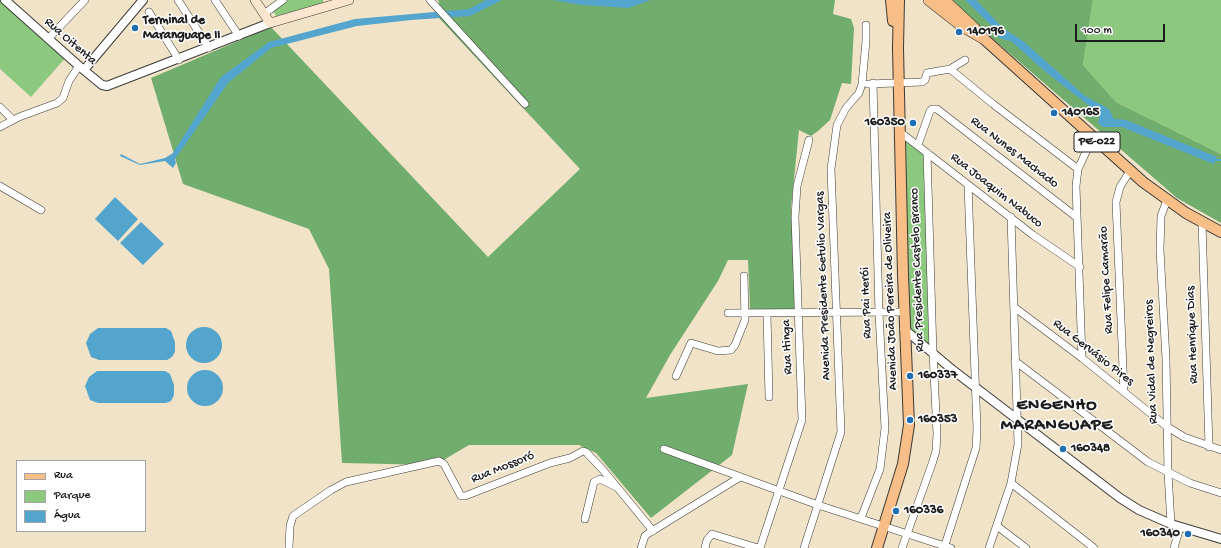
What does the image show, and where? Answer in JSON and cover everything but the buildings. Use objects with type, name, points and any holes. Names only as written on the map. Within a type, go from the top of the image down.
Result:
[{"type":"highway","name":"PE-022","points":[[929,0],[962,26],[983,38]]},
{"type":"highway","name":"PE-022","points":[[944,0],[965,18],[983,38]]},
{"type":"main road","points":[[255,0],[273,22],[349,0]]},
{"type":"main road","points":[[262,0],[266,12]]},
{"type":"main road","name":"Avenida João Pereira de Oliveira","points":[[890,0],[898,48]]},
{"type":"main road","name":"Avenida João Pereira de Oliveira","points":[[876,548],[903,464],[908,438],[904,329],[898,48],[899,0]]},
{"type":"main road","name":"PE-022","points":[[983,38],[1130,171],[1167,200],[1221,232]]},
{"type":"street","name":"Rua Oitenta","points":[[4,0],[102,85],[113,86],[179,60]]},
{"type":"street","points":[[48,39],[84,0]]},
{"type":"street","points":[[0,127],[14,120],[53,106],[63,98],[69,81],[143,0]]},
{"type":"street","points":[[178,0],[209,48]]},
{"type":"street","points":[[215,0],[238,36]]},
{"type":"street","points":[[266,12],[283,0]]},
{"type":"street","points":[[430,0],[525,104]]},
{"type":"street","points":[[149,12],[179,60],[273,22]]},
{"type":"street","name":"Avenida Presidente Getulio Vargas","points":[[804,548],[841,432],[832,169],[840,119],[858,93],[862,84],[866,25]]},
{"type":"street","points":[[862,84],[923,81],[927,73],[950,69],[965,60]]},
{"type":"street","points":[[950,69],[1078,169]]},
{"type":"street","name":"Rua Pai Herói","points":[[861,518],[880,469],[885,444],[879,313],[872,83]]},
{"type":"street","points":[[0,107],[14,120]]},
{"type":"street","name":"Rua Nunes Machado","points":[[918,145],[930,111],[932,109],[937,109],[1075,216]]},
{"type":"street","name":"Rua Joaquim Nabuco","points":[[900,132],[1059,255],[1080,267]]},
{"type":"street","points":[[1082,358],[1080,267],[1075,216],[1078,169],[1093,138]]},
{"type":"street","name":"Rua Itinga","points":[[759,548],[802,420],[796,198],[809,140]]},
{"type":"street","name":"Rua Presidente Castelo Branco","points":[[902,548],[936,451],[937,398],[933,353],[927,153]]},
{"type":"street","name":"Rua Felipe Camarão","points":[[1124,392],[1116,202],[1120,187],[1130,171]]},
{"type":"street","points":[[664,449],[779,492],[947,547],[976,448],[968,185]]},
{"type":"street","points":[[0,186],[41,210]]},
{"type":"street","name":"Rua Vidal de Negreiros","points":[[1167,200],[1161,216],[1160,229],[1166,360],[1166,426],[1171,524]]},
{"type":"street","points":[[989,548],[1011,483],[1018,444],[1010,218]]},
{"type":"street","name":"Rua Henrique Dias","points":[[1202,222],[1208,447]]},
{"type":"street","points":[[676,376],[691,343],[718,351],[733,348],[743,330],[746,313],[744,276]]},
{"type":"street","name":"Rua Gervásio Pires","points":[[1014,307],[1082,358],[1166,426],[1184,437],[1208,447],[1221,450]]},
{"type":"street","points":[[728,313],[799,314],[904,312]]},
{"type":"street","points":[[767,314],[769,397]]},
{"type":"street","points":[[904,329],[1120,498],[1139,510],[1171,524],[1221,539]]},
{"type":"street","points":[[1015,361],[1148,462],[1168,473],[1221,493]]},
{"type":"street","name":"Rua Mossoró","points":[[289,548],[290,526],[293,516],[331,490],[346,482],[436,461],[444,464],[461,496],[477,492],[550,463],[570,458],[585,452],[620,489],[652,531]]},
{"type":"street","points":[[641,548],[645,536],[652,531],[740,478]]},
{"type":"street","points":[[585,519],[594,482],[600,479],[620,489]]},
{"type":"street","points":[[1011,483],[1094,548]]},
{"type":"street","points":[[996,526],[1026,548]]},
{"type":"street","points":[[1174,548],[1180,526]]},
{"type":"street","points":[[705,548],[707,540],[712,534],[759,548]]},
{"type":"green space","points":[[0,0],[5,0],[67,56],[31,97],[0,69]]},
{"type":"green space","points":[[285,0],[323,0],[324,4],[276,16],[272,9]]},
{"type":"green space","points":[[438,0],[835,0],[833,14],[851,19],[854,28],[851,84],[842,83],[830,120],[818,131],[811,136],[799,130],[791,208],[795,309],[750,309],[748,260],[728,260],[718,281],[670,355],[646,398],[748,384],[732,455],[651,518],[596,453],[579,445],[469,445],[435,465],[342,463],[329,269],[309,229],[183,184],[151,78],[271,27],[488,257],[580,169],[439,18]]},
{"type":"green space","points":[[948,0],[1093,0],[1083,65],[1116,102],[1221,154],[1221,223],[1177,198]]},
{"type":"green space","points":[[1093,0],[1221,0],[1221,154],[1116,102],[1083,65]]},
{"type":"green space","points":[[900,132],[926,154],[931,349],[904,329]]},
{"type":"water","points":[[486,0],[502,0],[470,16],[411,20],[357,26],[271,48],[228,83],[175,159],[176,163],[173,168],[165,161],[140,165],[120,156],[121,154],[140,164],[165,158],[173,153],[221,77],[269,42],[355,19],[469,9]]},
{"type":"water","points":[[553,0],[650,0],[629,8],[582,5]]},
{"type":"water","points":[[965,0],[976,0],[1003,28],[1023,41],[1085,96],[1109,109],[1114,119],[1126,120],[1217,157],[1214,164],[1122,127],[1103,127],[1098,123],[1100,114],[1047,73],[1011,41],[999,38],[997,31]]},
{"type":"water","points":[[115,197],[138,219],[118,241],[95,219]]},
{"type":"water","points":[[141,222],[164,244],[143,265],[120,243]]},
{"type":"water","points":[[207,327],[217,332],[221,338],[221,352],[217,358],[211,362],[201,363],[191,358],[187,352],[186,342],[191,332],[197,328]]},
{"type":"water","points":[[98,328],[166,328],[171,331],[175,342],[175,352],[172,357],[167,360],[99,360],[91,357],[86,343],[90,334]]},
{"type":"water","points":[[208,370],[218,375],[222,381],[222,395],[218,401],[212,405],[202,406],[192,401],[188,395],[187,385],[192,375],[198,371]]},
{"type":"water","points":[[97,371],[165,371],[170,374],[174,385],[174,395],[171,401],[166,403],[98,403],[90,400],[85,386],[89,377]]},
{"type":"waterway","points":[[1214,160],[1221,160]]},
{"type":"place","name":"Terminal de Maranguape II","points":[[135,28]]},
{"type":"place","name":"140196","points":[[959,32]]},
{"type":"place","name":"140165","points":[[1054,113]]},
{"type":"place","name":"160350","points":[[913,123]]},
{"type":"place","name":"160337","points":[[910,376]]},
{"type":"place","name":"160353","points":[[910,420]]},
{"type":"place","name":"160348","points":[[1063,449]]},
{"type":"place","name":"160336","points":[[896,511]]},
{"type":"place","name":"160340","points":[[1188,534]]},
{"type":"district","name":"ENGENHO MARANGUAPE","points":[[1057,416]]}]
